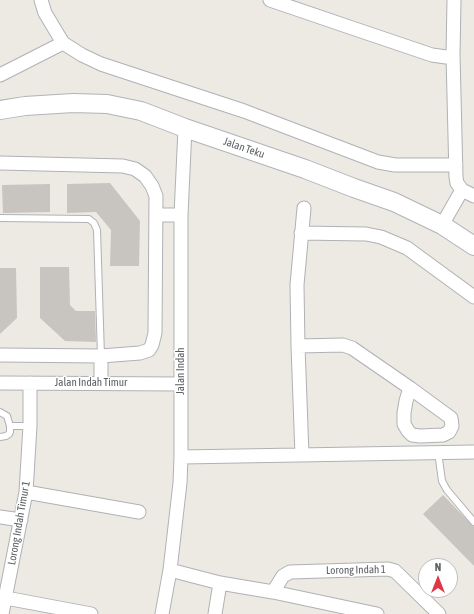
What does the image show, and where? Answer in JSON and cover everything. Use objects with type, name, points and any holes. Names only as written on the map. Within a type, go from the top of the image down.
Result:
[{"type":"main road","name":"Jalan Teku","points":[[0,110],[25,106],[73,103],[107,104],[141,111],[394,202],[442,224],[474,246]]},
{"type":"street","points":[[42,0],[45,13],[63,43],[82,55],[102,64],[244,111],[378,162],[395,165],[456,165]]},
{"type":"street","points":[[270,0],[432,55],[446,57],[453,55]]},
{"type":"street","points":[[454,0],[453,55],[457,183],[462,190],[474,196]]},
{"type":"street","points":[[0,74],[63,43]]},
{"type":"street","name":"Jalan Indah","points":[[162,614],[170,570],[180,484],[181,215],[185,128]]},
{"type":"street","points":[[0,163],[123,166],[135,169],[145,176],[152,186],[156,196],[155,333],[149,350],[140,354],[101,356],[0,355]]},
{"type":"street","points":[[442,224],[462,190]]},
{"type":"street","points":[[302,455],[297,285],[304,208]]},
{"type":"street","points":[[156,215],[181,215]]},
{"type":"street","points":[[301,233],[366,234],[381,237],[407,248],[474,297]]},
{"type":"street","points":[[298,346],[343,345],[352,348],[410,388]]},
{"type":"street","points":[[101,356],[102,383]]},
{"type":"street","name":"Jalan Indah Timur","points":[[0,382],[181,384]]},
{"type":"street","name":"Lorong Indah Timur 1","points":[[2,614],[26,492],[30,426],[30,383]]},
{"type":"street","points":[[181,457],[474,452]]},
{"type":"street","points":[[26,492],[139,512]]},
{"type":"street","points":[[0,517],[21,520]]},
{"type":"street","name":"Lorong Indah 1","points":[[273,592],[283,576],[290,572],[388,569],[395,571],[433,612]]},
{"type":"street","points":[[170,570],[220,583],[273,592],[320,608],[377,614]]},
{"type":"street","points":[[215,614],[220,583]]},
{"type":"street","points":[[6,598],[91,614]]},
{"type":"lane","points":[[0,218],[89,219],[94,224],[97,230],[101,356]]},
{"type":"lane","points":[[0,412],[7,416],[10,426],[9,434],[0,437]]},
{"type":"lane","points":[[10,426],[30,426]]},
{"type":"lane","points":[[438,452],[442,481],[447,490],[474,522]]},
{"type":"building","points":[[110,183],[140,221],[139,266],[110,266],[111,230],[96,212],[67,213],[67,184]]},
{"type":"building","points":[[50,184],[50,212],[3,213],[2,185]]},
{"type":"building","points":[[40,267],[69,267],[70,305],[76,311],[95,311],[96,342],[65,341],[40,318]]},
{"type":"building","points":[[0,268],[16,268],[17,318],[0,334]]},
{"type":"building","points":[[443,495],[474,527],[474,566],[423,514]]}]
